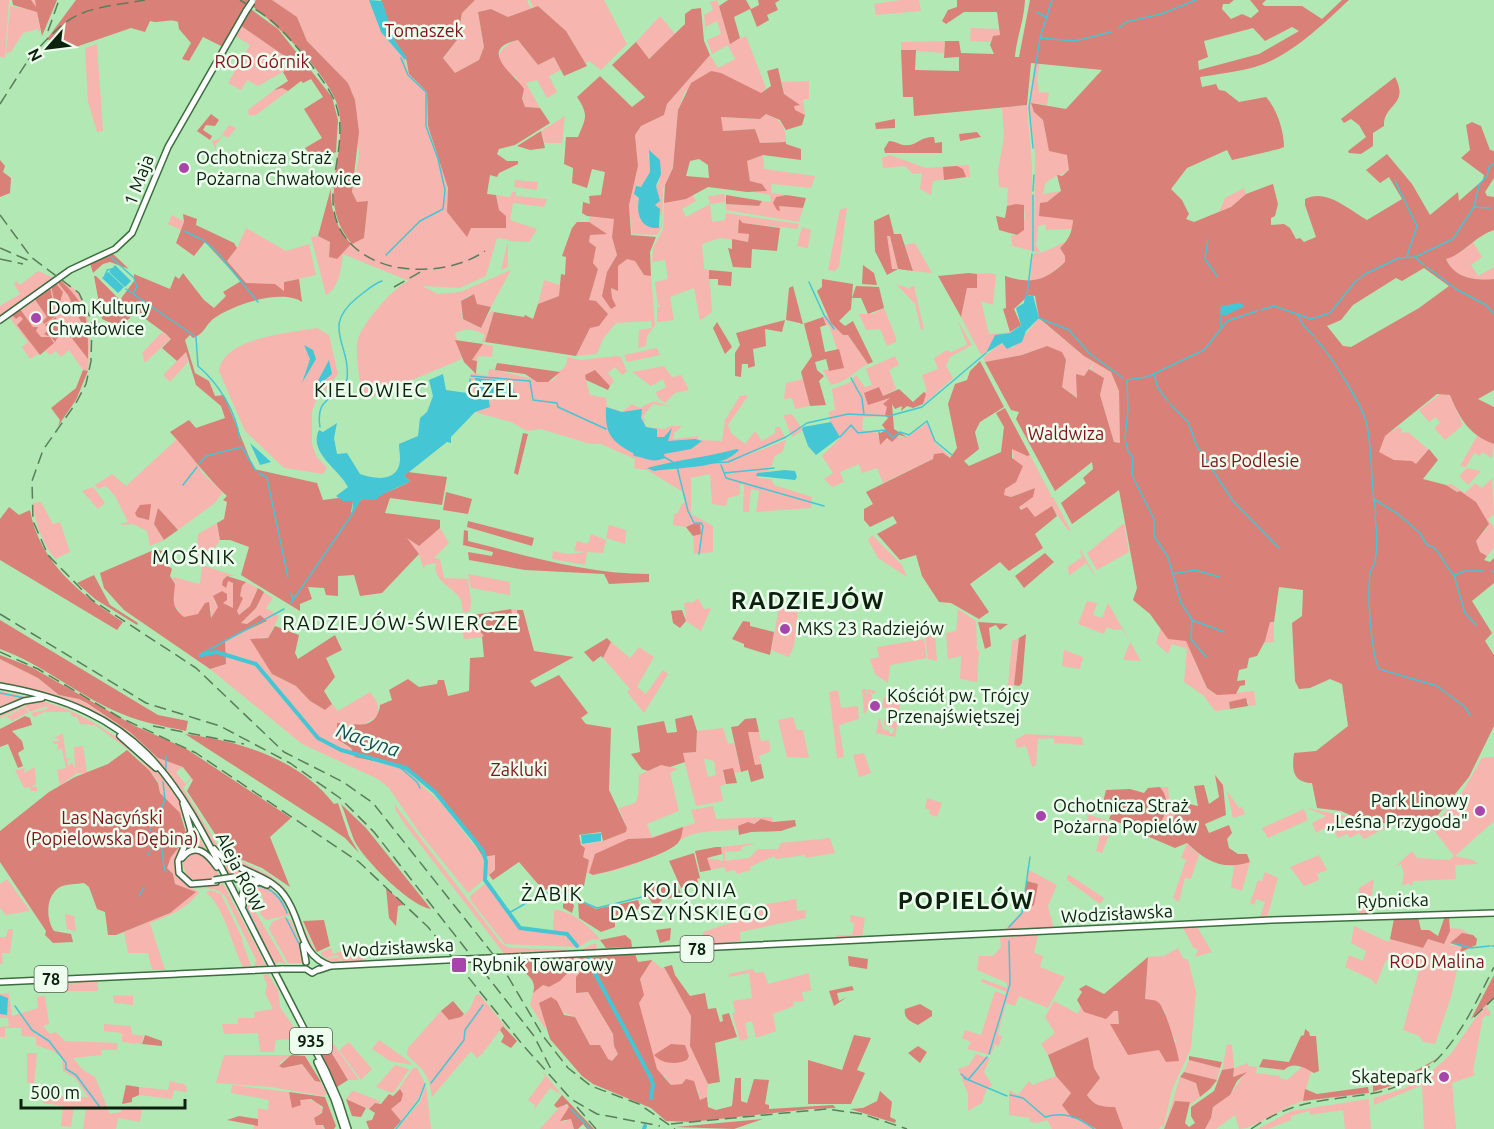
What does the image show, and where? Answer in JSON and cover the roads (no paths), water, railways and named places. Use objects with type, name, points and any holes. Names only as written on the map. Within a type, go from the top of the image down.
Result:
[{"type":"main road","name":"1 Maja","points":[[0,320],[70,270],[115,249],[132,233],[169,145],[253,1]]},
{"type":"main road","name":"Aleja ROW","points":[[0,688],[85,711],[120,731],[157,764],[184,798],[329,1078],[346,1129]]},
{"type":"main road","name":"Aleja ROW","points":[[0,688],[37,693],[72,707],[104,725],[135,748],[160,773],[183,803],[217,867],[325,1078],[346,1129]]},
{"type":"main road","points":[[0,711],[24,701],[42,698]]},
{"type":"main road","points":[[183,803],[191,831],[178,861],[179,873],[191,884],[235,878],[261,880],[286,903],[307,957],[306,965]]},
{"type":"main road","points":[[206,838],[227,861],[277,887],[288,901],[313,959]]},
{"type":"main road","points":[[215,881],[198,882],[187,879],[180,868],[181,860],[190,851],[200,850],[208,854],[217,867]]},
{"type":"main road","points":[[245,915],[242,900],[244,891],[249,885],[261,880]]},
{"type":"main road","name":"Rybnicka","points":[[1293,920],[1494,913]]},
{"type":"main road","name":"Wodzisławska","points":[[319,967],[1293,920]]},
{"type":"main road","points":[[600,948],[606,952]]},
{"type":"main road","name":"78","points":[[0,982],[282,969],[306,965],[313,959],[319,967],[312,973],[306,965]]},
{"type":"water","points":[[369,0],[382,1],[395,41],[407,58],[405,60],[381,32]]},
{"type":"water","points":[[649,150],[660,160],[661,174],[656,186],[660,201],[655,205],[660,209],[659,228],[647,226],[641,219],[638,209],[639,198],[634,194],[636,186],[641,187],[650,172]]},
{"type":"water","points":[[115,265],[131,281],[125,287],[109,272]]},
{"type":"water","points":[[108,272],[124,287],[118,293],[102,278]]},
{"type":"water","points":[[1033,295],[1039,318],[1026,331],[1022,342],[1007,349],[1002,343],[986,353],[995,335],[1010,333],[1021,325],[1016,308],[1024,303],[1025,296]]},
{"type":"water","points":[[1240,303],[1244,305],[1243,307],[1224,316],[1220,314],[1221,306]]},
{"type":"water","points":[[304,345],[313,350],[316,359],[302,383],[310,359]]},
{"type":"water","points":[[329,360],[332,374],[313,390]]},
{"type":"water","points":[[443,374],[446,390],[488,396],[490,407],[475,412],[451,437],[451,443],[447,442],[404,476],[410,481],[376,500],[361,500],[352,515],[353,501],[343,501],[336,496],[348,487],[321,453],[317,438],[319,430],[323,432],[337,423],[334,438],[337,454],[347,453],[360,474],[380,478],[392,475],[399,466],[399,444],[418,436],[420,418],[427,412],[433,396],[429,380]]},
{"type":"water","points":[[475,378],[498,380],[498,395],[476,393]]},
{"type":"water","points":[[500,380],[511,382],[516,397],[500,395]]},
{"type":"water","points":[[606,407],[622,412],[642,409],[641,418],[646,427],[657,429],[657,437],[664,437],[672,428],[668,441],[695,439],[702,441],[691,449],[664,454],[665,458],[660,460],[634,456],[610,435]]},
{"type":"water","points":[[831,422],[840,437],[816,455],[808,446],[802,429]]},
{"type":"water","points":[[250,443],[271,462],[260,465]]},
{"type":"water","points":[[739,450],[731,456],[711,464],[654,471],[647,468],[714,454]]},
{"type":"water","points":[[795,471],[797,477],[795,480],[756,476],[757,473]]},
{"type":"water","points":[[601,833],[601,841],[582,844],[581,835]]},
{"type":"water","points":[[0,995],[8,998],[7,1015],[0,1014]]},
{"type":"waterway","points":[[1040,38],[1052,0]]},
{"type":"waterway","points":[[1119,28],[1126,22],[1161,14],[1196,0]]},
{"type":"waterway","points":[[1037,12],[1047,18]]},
{"type":"waterway","points":[[1033,148],[1029,107],[1040,38],[1075,41],[1111,32]]},
{"type":"waterway","points":[[386,255],[420,221],[443,209],[445,190],[438,159],[426,126],[426,92],[408,75],[401,58]]},
{"type":"waterway","points":[[1487,176],[1489,167],[1494,163]]},
{"type":"waterway","points":[[1033,191],[1034,175]]},
{"type":"waterway","points":[[1261,310],[1274,306],[1311,319],[1330,313],[1355,282],[1365,274],[1399,258],[1415,257],[1453,239],[1474,207],[1479,185],[1486,177]]},
{"type":"waterway","points":[[1395,181],[1417,226],[1407,256]]},
{"type":"waterway","points":[[1033,195],[1033,251]]},
{"type":"waterway","points":[[1474,207],[1490,208]]},
{"type":"waterway","points":[[184,231],[203,240],[215,250],[258,302]]},
{"type":"waterway","points":[[1208,240],[1205,259],[1217,276]]},
{"type":"waterway","points":[[1027,295],[1032,254]]},
{"type":"waterway","points":[[111,257],[134,278],[137,287],[134,292]]},
{"type":"waterway","points":[[1416,258],[1424,265]]},
{"type":"waterway","points":[[1427,267],[1456,289],[1486,305],[1494,314]]},
{"type":"waterway","points":[[107,270],[112,269]]},
{"type":"waterway","points":[[105,275],[107,271]]},
{"type":"waterway","points":[[320,427],[319,417],[323,404],[347,379],[347,367],[339,327],[341,318],[358,297],[382,281]]},
{"type":"waterway","points":[[809,282],[824,315],[834,329]]},
{"type":"waterway","points":[[126,289],[196,337],[198,366],[213,381],[225,399],[235,419],[240,440]]},
{"type":"waterway","points":[[1126,380],[1147,377],[1204,350],[1227,321],[1257,311]]},
{"type":"waterway","points":[[1298,315],[1303,325],[1314,336]]},
{"type":"waterway","points":[[1221,316],[1221,327]]},
{"type":"waterway","points":[[1039,318],[1069,330],[1089,353],[1123,378]]},
{"type":"waterway","points":[[1315,339],[1344,379],[1364,417],[1369,440],[1373,490]]},
{"type":"waterway","points":[[708,463],[728,462],[786,437],[807,423],[848,414],[889,416],[922,407],[986,353]]},
{"type":"waterway","points":[[1154,374],[1158,388],[1168,401]]},
{"type":"waterway","points":[[471,376],[530,381],[533,400],[557,403],[558,407],[606,429]]},
{"type":"waterway","points":[[851,378],[862,398],[864,415]]},
{"type":"waterway","points":[[470,379],[470,394]]},
{"type":"waterway","points":[[1125,439],[1128,409],[1127,381]]},
{"type":"waterway","points":[[1170,404],[1188,422],[1197,446],[1233,501],[1279,548]]},
{"type":"waterway","points":[[840,437],[851,425],[858,433],[885,430],[893,438],[900,432],[909,435],[927,421],[935,441],[952,455]]},
{"type":"waterway","points":[[1126,442],[1133,458],[1132,475],[1154,519],[1154,536],[1168,557],[1181,603]]},
{"type":"waterway","points":[[199,464],[206,456],[242,447],[256,471]]},
{"type":"waterway","points":[[664,457],[673,462]]},
{"type":"waterway","points":[[721,465],[726,478],[824,506]]},
{"type":"waterway","points":[[183,485],[197,467]]},
{"type":"waterway","points":[[677,467],[688,511],[694,523],[701,523],[703,526],[699,554]]},
{"type":"waterway","points":[[724,473],[774,468]]},
{"type":"waterway","points":[[259,473],[267,478],[288,577]]},
{"type":"waterway","points":[[1373,492],[1376,514]]},
{"type":"waterway","points":[[1374,499],[1398,514],[1420,533],[1427,545],[1439,553],[1454,575],[1465,571],[1483,571]]},
{"type":"waterway","points":[[291,603],[353,513]]},
{"type":"waterway","points":[[1375,516],[1377,551],[1370,572],[1369,596],[1370,623],[1379,669],[1437,686],[1465,707],[1470,715]]},
{"type":"waterway","points":[[1173,574],[1195,570],[1219,577]]},
{"type":"waterway","points":[[1454,575],[1465,613],[1476,625]]},
{"type":"waterway","points":[[291,593],[293,600]]},
{"type":"waterway","points":[[1182,604],[1192,620],[1191,639],[1206,657]]},
{"type":"waterway","points":[[201,654],[284,609]]},
{"type":"waterway","points":[[1192,620],[1224,632]]},
{"type":"waterway","name":"Nacyna","points":[[201,655],[216,652],[256,664],[318,738],[341,750],[406,768],[435,792],[483,851],[486,861],[485,880],[520,928],[567,934],[577,946]]},
{"type":"waterway","points":[[0,693],[25,698]]},
{"type":"waterway","points":[[166,756],[166,769]]},
{"type":"waterway","name":"Nacyna","points":[[396,764],[417,782],[420,788]]},
{"type":"waterway","points":[[159,815],[165,799],[163,782]]},
{"type":"waterway","points":[[153,823],[156,817]]},
{"type":"waterway","points":[[161,847],[166,872]]},
{"type":"waterway","points":[[1009,927],[1022,913],[1030,857]]},
{"type":"waterway","points":[[257,886],[276,895],[287,913]]},
{"type":"waterway","points":[[139,896],[144,887]]},
{"type":"waterway","points":[[557,891],[597,908],[646,896]]},
{"type":"waterway","points":[[509,913],[540,895],[550,892]]},
{"type":"waterway","points":[[245,905],[274,965]]},
{"type":"waterway","points":[[286,918],[301,948]]},
{"type":"waterway","points":[[989,1054],[1010,984],[1009,941]]},
{"type":"waterway","points":[[1454,943],[1470,948],[1490,946]]},
{"type":"waterway","name":"Nacyna","points":[[589,957],[590,964],[651,1078],[653,1085],[651,1098]]},
{"type":"waterway","points":[[431,1083],[464,1040],[465,1030],[483,1005]]},
{"type":"waterway","points":[[15,1006],[32,1030],[49,1041],[66,1063],[66,1069],[76,1075],[99,1106]]},
{"type":"waterway","points":[[968,1080],[987,1057]]},
{"type":"waterway","points":[[961,1074],[967,1079]]},
{"type":"waterway","points":[[964,1078],[1007,1096]]},
{"type":"waterway","points":[[396,1129],[419,1100],[425,1084]]},
{"type":"waterway","points":[[1010,1095],[1023,1098],[1045,1117],[1071,1116],[1094,1129]]},
{"type":"waterway","points":[[571,1109],[590,1129]]},
{"type":"railway","points":[[48,31],[59,0]]},
{"type":"railway","points":[[28,60],[56,30],[79,15],[91,10],[145,0]]},
{"type":"railway","points":[[240,0],[281,30],[317,72],[335,102],[340,139],[333,195],[334,213],[340,230],[353,246],[369,258],[395,267],[412,269],[445,267],[466,261],[485,251]]},
{"type":"railway","points":[[0,104],[32,54]]},
{"type":"railway","points":[[0,215],[31,257],[79,293],[92,322],[91,361],[86,384],[76,403],[43,450],[32,481],[33,521],[48,555],[92,600],[196,668],[284,752],[343,782],[373,803],[500,963],[543,1036],[568,1068],[591,1086],[639,1104],[675,1129]]},
{"type":"railway","points":[[0,248],[32,262]]},
{"type":"railway","points":[[0,259],[23,264]]},
{"type":"railway","points":[[394,287],[422,271]]},
{"type":"railway","points":[[0,614],[146,703],[220,726],[290,763],[340,798],[374,832],[534,1036],[553,1073]]},
{"type":"railway","points":[[0,652],[38,669],[119,717],[196,753],[359,862],[428,927],[522,1044],[571,1099],[597,1114],[660,1126]]},
{"type":"railway","points":[[153,726],[244,744]]},
{"type":"railway","points":[[1251,1129],[1292,1108],[1318,1101],[1389,1089],[1411,1079],[1430,1066],[1459,1032],[1494,967]]},
{"type":"railway","points":[[1474,1017],[1494,998]]},
{"type":"railway","points":[[577,1107],[596,1129]]},
{"type":"railway","points":[[671,1124],[826,1109],[862,1114],[907,1129]]},
{"type":"place","name":"Ochotnicza Straż Pożarna Chwałowice","points":[[184,168]]},
{"type":"place","name":"Dom Kultury Chwałowice","points":[[36,318]]},
{"type":"place","name":"MKS 23 Radziejów","points":[[785,629]]},
{"type":"place","name":"Kościół pw. Trójcy Przenajświętszej","points":[[875,706]]},
{"type":"place","name":"Park Linowy ,,Leśna Przygoda\"","points":[[1480,811]]},
{"type":"place","name":"Ochotnicza Straż Pożarna Popielów","points":[[1041,816]]},
{"type":"place","name":"Rybnik Towarowy","points":[[459,965]]},
{"type":"place","name":"Skatepark","points":[[1444,1077]]},
{"type":"district","name":"KIELOWIEC","points":[[371,390]]},
{"type":"district","name":"GZEL","points":[[493,390]]},
{"type":"district","name":"MOŚNIK","points":[[194,557]]},
{"type":"district","name":"RADZIEJÓW","points":[[808,601]]},
{"type":"district","name":"RADZIEJÓW-ŚWIERCZE","points":[[401,623]]},
{"type":"district","name":"ŻABIK","points":[[552,894]]},
{"type":"district","name":"POPIELÓW","points":[[966,901]]},
{"type":"district","name":"KOLONIA DASZYŃSKIEGO","points":[[690,902]]},
{"type":"park label","name":"Tomaszek","points":[[424,31]]},
{"type":"park label","name":"ROD Górnik","points":[[262,62]]},
{"type":"park label","name":"Waldwiza","points":[[1066,434]]},
{"type":"park label","name":"Las Podlesie","points":[[1250,461]]},
{"type":"park label","name":"Zakluki","points":[[519,770]]},
{"type":"park label","name":"Las Nacyński (Popielowska Dębina)","points":[[112,828]]},
{"type":"park label","name":"ROD Malina","points":[[1437,962]]}]
